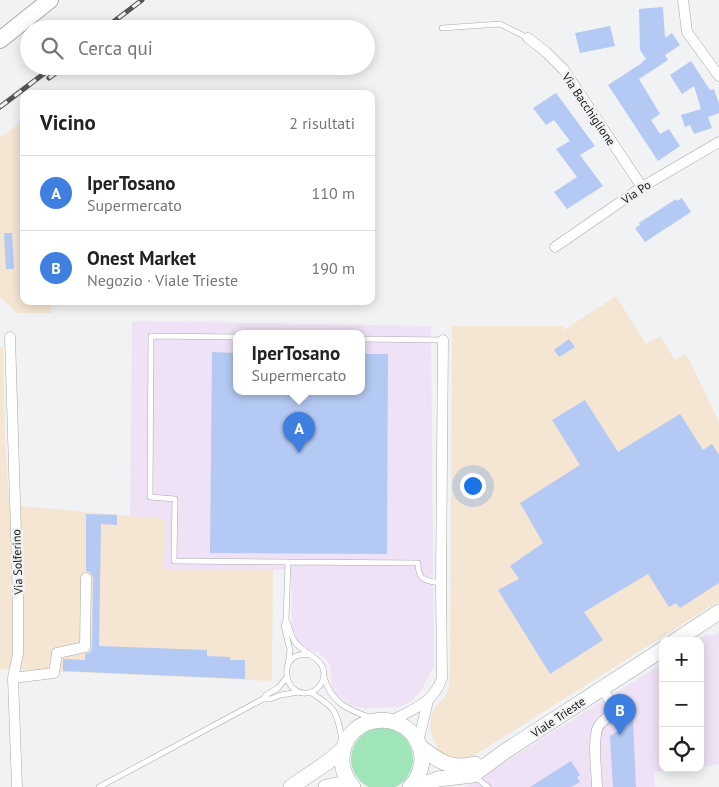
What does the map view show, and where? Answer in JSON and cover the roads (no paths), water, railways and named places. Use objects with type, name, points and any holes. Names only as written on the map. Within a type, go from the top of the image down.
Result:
[{"type":"main road","points":[[25,20],[50,0]]},
{"type":"main road","points":[[0,40],[20,24]]},
{"type":"main road","points":[[681,637],[719,612]]},
{"type":"main road","name":"Viale Trieste","points":[[473,775],[504,752],[659,651]]},
{"type":"main road","points":[[352,786],[347,779],[342,764],[344,748],[349,737],[358,728],[369,722],[384,720]]},
{"type":"main road","name":"Viale Trieste","points":[[384,720],[400,724],[406,728],[418,744],[435,759],[451,766],[473,765],[504,752]]},
{"type":"main road","points":[[410,787],[419,775],[421,765],[422,755],[418,744]]},
{"type":"main road","points":[[291,787],[329,761],[344,748]]},
{"type":"main road","points":[[415,787],[438,779],[473,775]]},
{"type":"main road","points":[[326,787],[336,785],[352,786]]},
{"type":"street","points":[[682,0],[687,32],[719,76]]},
{"type":"street","name":"Via Bacchiglione","points":[[528,38],[564,70],[642,187]]},
{"type":"street","name":"Via Po","points":[[555,247],[642,187],[719,142]]},
{"type":"street","name":"Via Solferino","points":[[10,337],[18,599],[18,654],[13,678],[17,787]]},
{"type":"street","points":[[384,720],[428,701],[436,692],[442,678],[443,340]]},
{"type":"street","points":[[13,678],[54,673],[57,653],[85,647],[86,578]]},
{"type":"street","points":[[597,787],[596,732],[598,725],[616,711],[602,688]]},
{"type":"street","points":[[418,744],[428,701]]},
{"type":"lane","points":[[442,28],[500,24],[528,38]]},
{"type":"lane","points":[[233,337],[151,336],[150,497],[175,499],[174,561],[418,563],[418,574],[429,581],[441,584]]},
{"type":"lane","points":[[365,339],[443,340]]},
{"type":"lane","points":[[263,700],[266,695],[278,688],[286,677],[290,650],[284,626],[286,620],[288,562]]},
{"type":"lane","points":[[286,620],[296,644],[322,664],[327,687],[340,704],[354,712],[384,720]]},
{"type":"lane","points":[[288,665],[298,656],[311,655]]},
{"type":"lane","points":[[286,677],[291,686],[299,692]]},
{"type":"lane","points":[[99,787],[263,700],[281,695],[310,692],[320,685],[324,677]]},
{"type":"lane","points":[[310,692],[326,702],[334,711],[340,726],[344,748]]},
{"type":"lane","points":[[473,775],[488,787]]},
{"type":"railway","points":[[116,20],[142,0]]},
{"type":"railway","points":[[22,90],[42,75]]},
{"type":"railway","points":[[49,78],[53,75]]},
{"type":"railway","points":[[0,107],[20,92]]},
{"type":"place","name":"IperTosano","points":[[299,453]]},
{"type":"place","name":"Onest Market","points":[[620,735]]}]
